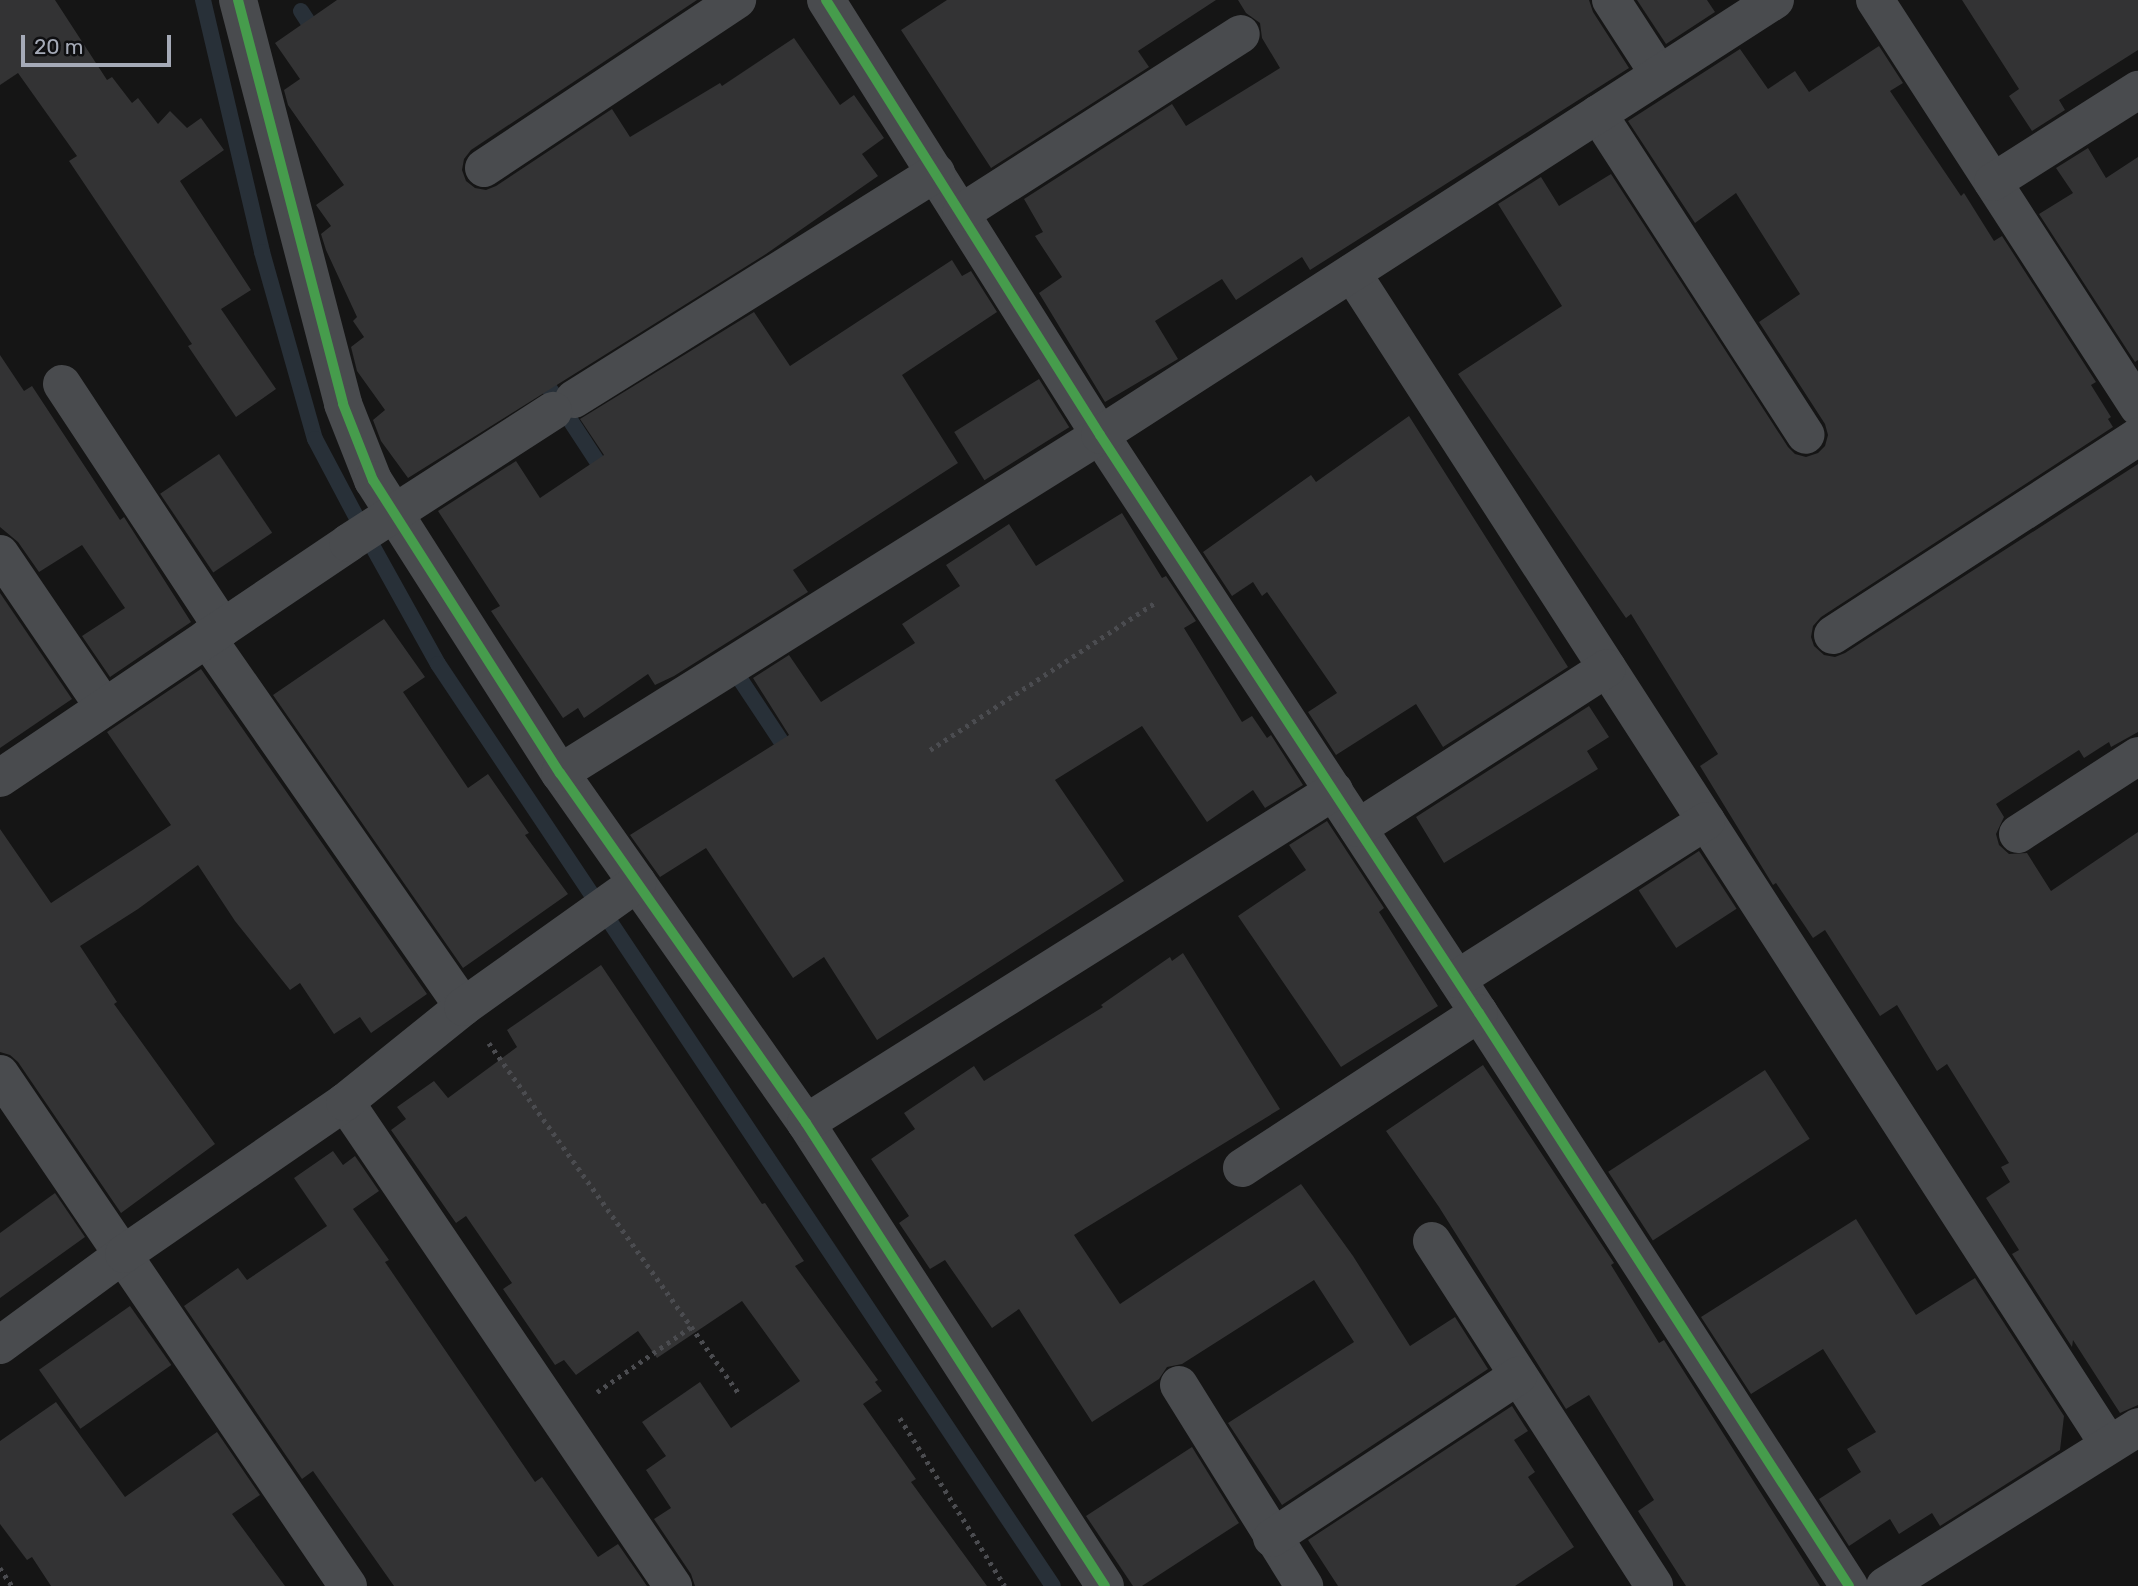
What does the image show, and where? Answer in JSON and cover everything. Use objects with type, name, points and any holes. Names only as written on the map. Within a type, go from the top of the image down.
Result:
[{"type":"street","points":[[238,0],[343,404],[387,517],[560,773],[626,890],[806,1123],[1105,1586]]},
{"type":"street","points":[[484,168],[737,0]]},
{"type":"street","points":[[1611,0],[1659,74]]},
{"type":"street","points":[[560,773],[1100,435],[1775,0]]},
{"type":"street","points":[[1875,0],[2138,407]]},
{"type":"street","points":[[841,5],[936,173],[1100,435],[1457,979],[1849,1586]]},
{"type":"street","points":[[961,213],[1241,34]]},
{"type":"street","points":[[1993,182],[2138,90]]},
{"type":"street","points":[[1598,114],[1806,435]]},
{"type":"street","points":[[0,778],[387,517],[936,173]]},
{"type":"street","points":[[1352,273],[1706,821],[2123,1436],[1885,1586]]},
{"type":"street","points":[[62,384],[215,633],[463,1007]]},
{"type":"street","points":[[1833,635],[2138,437]]},
{"type":"street","points":[[0,554],[104,707]]},
{"type":"street","points":[[1358,828],[1607,668]]},
{"type":"street","points":[[2018,834],[2138,756]]},
{"type":"street","points":[[806,1123],[1334,791]]},
{"type":"street","points":[[1457,979],[1706,821]]},
{"type":"street","points":[[0,1345],[124,1254],[345,1102],[463,1007],[626,890]]},
{"type":"street","points":[[1242,1168],[1479,1013]]},
{"type":"street","points":[[0,1074],[348,1586]]},
{"type":"street","points":[[345,1102],[673,1586]]},
{"type":"street","points":[[1432,1241],[1654,1586]]},
{"type":"street","points":[[1272,1538],[1518,1376]]},
{"type":"street","points":[[1179,1385],[1304,1586]]},
{"type":"path","points":[[930,750],[1194,578]]},
{"type":"path","points":[[463,1007],[740,1395]]},
{"type":"path","points":[[559,1418],[691,1327]]},
{"type":"path","points":[[900,1418],[1005,1586]]},
{"type":"path","points":[[0,1568],[12,1586]]},
{"type":"building","points":[[0,0],[55,0],[107,80],[112,77],[132,103],[138,98],[158,124],[170,111],[187,128],[201,118],[224,150],[180,181],[251,290],[221,309],[276,389],[236,417],[188,346],[192,344],[69,161],[77,156],[18,73],[0,85]]},
{"type":"building","points":[[337,0],[697,0],[471,150],[464,159],[462,170],[466,181],[475,188],[486,190],[496,186],[612,109],[630,137],[720,83],[722,86],[794,38],[840,105],[854,95],[884,138],[862,154],[878,176],[766,254],[408,478],[381,441],[373,420],[385,410],[357,371],[351,347],[364,337],[353,321],[357,317],[321,234],[331,226],[316,205],[344,185],[288,105],[284,90],[300,79],[275,43]]},
{"type":"building","points":[[947,0],[1216,0],[1138,51],[1149,67],[991,168],[901,30]]},
{"type":"building","points":[[1238,0],[1589,0],[1593,12],[1629,68],[1310,270],[1302,257],[1236,300],[1222,279],[1155,321],[1178,359],[1105,402],[1039,293],[1062,277],[1035,236],[1043,232],[1024,199],[1172,104],[1186,126],[1280,68],[1262,38],[1260,23],[1246,13]]},
{"type":"building","points":[[1637,0],[1707,0],[1715,12],[1666,44]]},
{"type":"building","points":[[1962,0],[2138,0],[2138,50],[2059,100],[2065,110],[2032,131],[2009,96],[2019,89]]},
{"type":"building","points":[[1879,46],[1903,83],[1890,91],[1961,196],[1964,193],[1994,241],[2002,236],[2096,382],[2091,385],[2111,417],[2108,419],[2113,427],[1821,617],[1813,626],[1811,637],[1814,646],[1824,655],[1835,657],[1845,653],[2138,464],[2138,732],[2111,747],[2109,742],[2084,758],[2079,750],[1996,804],[2004,817],[1996,834],[1999,845],[2009,854],[2027,853],[2051,891],[2138,832],[2138,1405],[2120,1413],[2073,1340],[2072,1347],[2012,1254],[2019,1250],[1986,1198],[2010,1182],[2001,1167],[2009,1163],[1947,1064],[1937,1071],[1897,1005],[1880,1016],[1825,930],[1813,938],[1776,883],[1773,885],[1700,766],[1718,754],[1631,614],[1626,618],[1458,374],[1562,306],[1498,204],[1541,177],[1559,206],[1611,174],[1788,447],[1795,454],[1806,457],[1818,453],[1825,446],[1828,435],[1825,424],[1759,322],[1800,294],[1736,193],[1695,223],[1628,121],[1740,49],[1768,89],[1795,71],[1809,92]]},
{"type":"building","points":[[2088,148],[2106,178],[2138,157],[2138,360],[2135,362],[2039,214],[2073,193],[2056,168]]},
{"type":"building","points":[[952,260],[962,276],[971,271],[997,312],[902,375],[958,463],[793,570],[808,592],[674,676],[655,685],[648,674],[584,718],[578,708],[563,718],[491,611],[500,606],[438,511],[516,461],[540,498],[604,455],[580,419],[754,312],[790,366]]},
{"type":"building","points":[[0,355],[24,391],[32,386],[120,520],[124,517],[191,622],[110,677],[82,636],[125,608],[82,545],[39,572],[18,542],[0,527]]},
{"type":"building","points":[[1039,379],[1069,427],[984,480],[954,432]]},
{"type":"building","points":[[1409,416],[1568,667],[1443,747],[1416,704],[1336,755],[1308,712],[1337,693],[1267,592],[1262,596],[1253,582],[1232,596],[1203,552],[1311,475],[1316,482]]},
{"type":"building","points":[[219,454],[272,533],[213,572],[160,494]]},
{"type":"building","points":[[1122,513],[1162,578],[1166,576],[1196,621],[1184,628],[1242,722],[1252,716],[1267,738],[1271,735],[1303,785],[1265,808],[1253,790],[1207,822],[1142,726],[1055,780],[1124,881],[877,1040],[824,957],[793,978],[706,848],[660,877],[630,835],[789,735],[753,678],[789,655],[821,702],[915,643],[902,624],[960,586],[946,565],[1009,524],[1036,566]]},
{"type":"building","points":[[0,593],[72,699],[0,748]]},
{"type":"building","points":[[384,619],[425,677],[403,692],[468,788],[488,774],[529,833],[525,835],[568,894],[463,968],[273,695]]},
{"type":"building","points":[[201,669],[427,994],[371,1033],[360,1017],[334,1034],[300,983],[290,990],[235,921],[198,865],[138,909],[80,946],[117,1002],[114,1004],[215,1144],[121,1213],[18,1062],[10,1055],[0,1052],[0,829],[51,903],[171,825],[107,732]]},
{"type":"building","points":[[1589,706],[1609,737],[1587,751],[1598,769],[1444,863],[1416,817]]},
{"type":"building","points":[[1327,821],[1384,908],[1379,912],[1438,1006],[1341,1067],[1238,916],[1306,870],[1289,845]]},
{"type":"building","points":[[1699,851],[1737,909],[1676,948],[1639,890]]},
{"type":"building","points":[[1183,953],[1280,1109],[1074,1235],[1120,1304],[1301,1184],[1353,1256],[1410,1346],[1455,1317],[1488,1369],[1282,1505],[1228,1423],[1354,1342],[1314,1280],[1182,1364],[1167,1367],[1159,1379],[1092,1422],[1019,1309],[992,1328],[945,1260],[930,1269],[899,1223],[909,1216],[871,1159],[915,1129],[904,1113],[974,1066],[984,1081],[1103,1007],[1101,1005],[1170,957],[1172,961]]},
{"type":"building","points":[[601,965],[762,1204],[765,1203],[804,1261],[795,1266],[878,1380],[875,1382],[882,1391],[863,1404],[916,1479],[911,1482],[987,1586],[695,1586],[691,1574],[654,1519],[671,1508],[646,1470],[666,1456],[642,1422],[700,1382],[731,1428],[800,1381],[742,1301],[657,1358],[638,1331],[576,1375],[564,1360],[555,1365],[503,1289],[512,1283],[466,1216],[456,1223],[391,1130],[406,1119],[397,1107],[434,1081],[448,1098],[517,1047],[507,1030]]},
{"type":"building","points":[[1483,1065],[1614,1263],[1611,1265],[1659,1343],[1664,1340],[1820,1586],[1686,1586],[1638,1511],[1654,1500],[1589,1395],[1566,1409],[1439,1207],[1386,1131]]},
{"type":"building","points":[[1765,1070],[1810,1139],[1653,1241],[1608,1172]]},
{"type":"building","points":[[333,1151],[343,1165],[355,1156],[379,1191],[353,1209],[389,1260],[385,1262],[535,1482],[542,1477],[598,1557],[618,1544],[647,1586],[394,1586],[313,1471],[302,1479],[184,1306],[238,1268],[247,1280],[327,1226],[294,1178]]},
{"type":"building","points":[[55,1193],[85,1237],[0,1298],[0,1233]]},
{"type":"building","points":[[1856,1219],[1916,1315],[1975,1278],[2064,1416],[2060,1450],[1940,1526],[1932,1513],[1899,1534],[1890,1519],[1849,1546],[1819,1499],[1861,1472],[1847,1449],[1876,1432],[1823,1349],[1751,1394],[1701,1317]]},
{"type":"building","points":[[130,1306],[171,1365],[80,1429],[39,1370]]},
{"type":"building","points":[[56,1402],[125,1497],[217,1432],[260,1495],[232,1514],[285,1586],[51,1586],[32,1557],[27,1560],[0,1524],[0,1441]]},
{"type":"building","points":[[1512,1406],[1528,1431],[1514,1440],[1535,1472],[1528,1477],[1574,1547],[1515,1586],[1338,1586],[1308,1540]]},
{"type":"building","points":[[1192,1447],[1239,1523],[1142,1586],[1133,1586],[1086,1516]]},
{"type":"waterway","points":[[203,0],[262,252],[315,439],[359,522],[438,664],[1053,1586]]},
{"type":"waterway","points":[[301,11],[318,37]]},
{"type":"waterway","points":[[538,371],[608,478]]},
{"type":"waterway","points":[[730,664],[791,756]]},
{"type":"cycle path","points":[[238,0],[343,404],[373,480],[560,773],[806,1123],[1105,1586]]},
{"type":"cycle path","points":[[826,0],[1100,435],[1479,1013],[1849,1586]]}]
